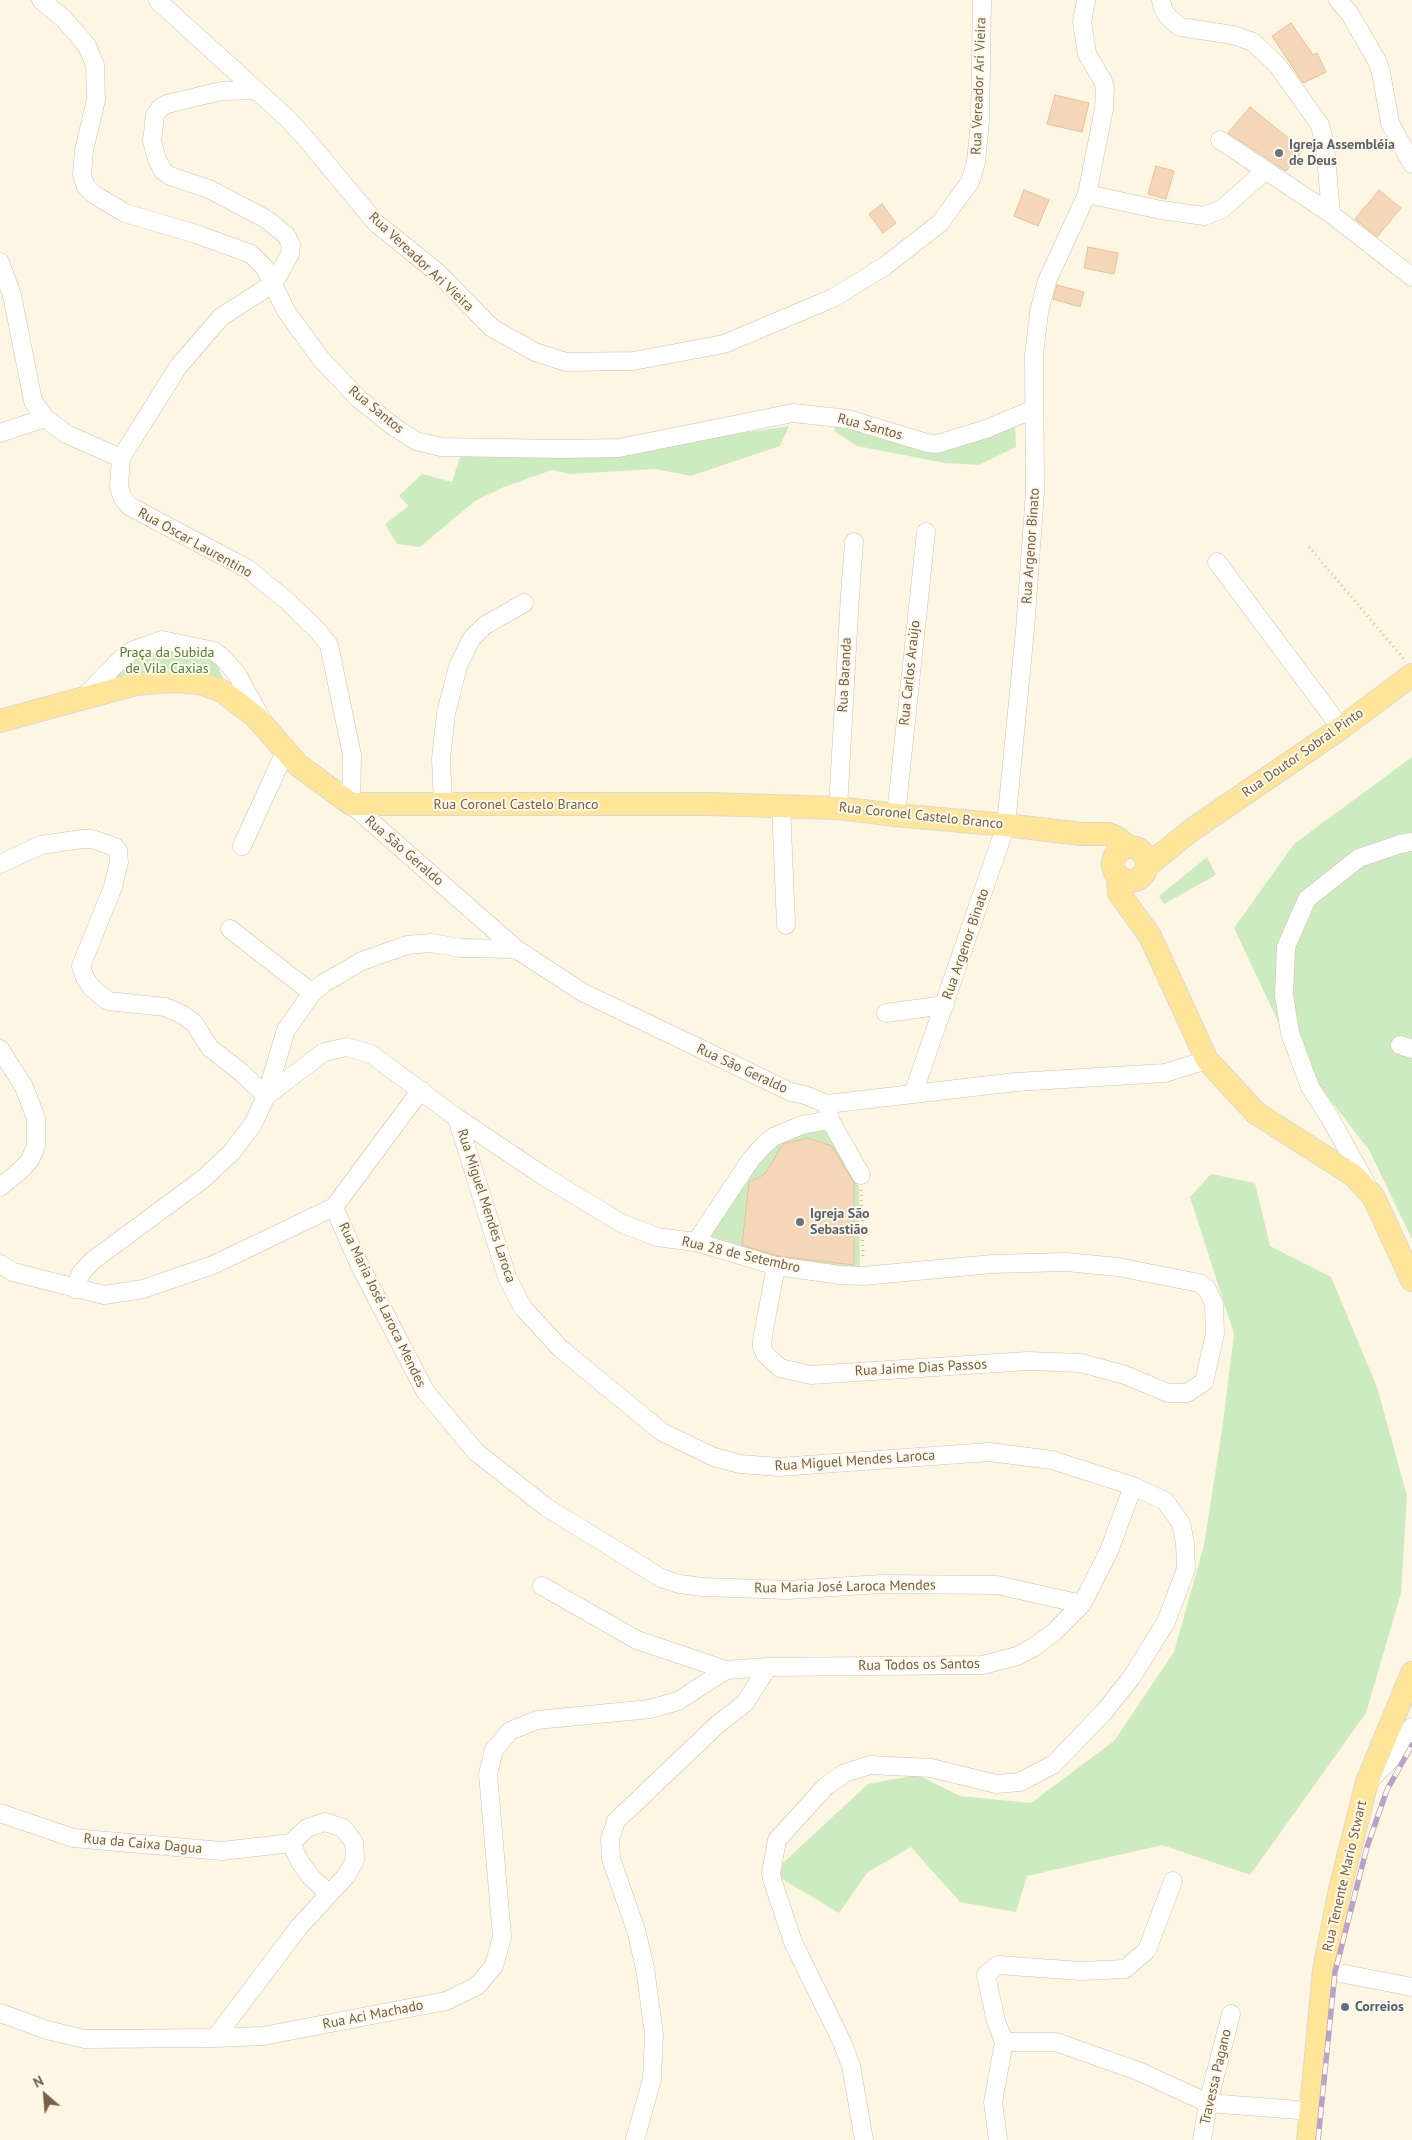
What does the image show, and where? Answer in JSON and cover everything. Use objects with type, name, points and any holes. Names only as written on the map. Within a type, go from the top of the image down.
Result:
[{"type":"main road","name":"Rua Doutor Sobral Pinto","points":[[1130,865],[1192,829],[1342,728],[1409,668]]},
{"type":"main road","points":[[0,721],[136,684],[174,680],[200,683],[222,691],[256,717],[298,765],[351,804]]},
{"type":"main road","name":"Rua Coronel Castelo Branco","points":[[351,804],[781,806],[838,808],[896,816],[1006,825],[1081,834],[1108,834],[1116,837],[1130,865]]},
{"type":"main road","points":[[1130,865],[1137,898],[1134,916],[1150,936],[1206,1060],[1256,1113],[1352,1175],[1373,1196],[1412,1280]]},
{"type":"main road","name":"Rua Tenente Mario Stwart","points":[[1308,2140],[1324,1970],[1340,1889],[1367,1782],[1412,1673]]},
{"type":"street","name":"Rua Santos","points":[[41,0],[64,19],[87,46],[95,65],[96,100],[84,150],[82,175],[86,187],[95,195],[125,213],[196,234],[251,254],[265,268],[274,283],[286,311],[321,359],[359,399],[394,427],[416,441],[441,447],[619,448],[793,413],[848,419],[927,443],[937,444],[986,429],[1034,409]]},
{"type":"street","name":"Rua Vereador Ari Vieira","points":[[158,1],[256,90],[307,140],[376,223],[438,273],[492,328],[535,352],[566,362],[633,361],[724,344],[834,298],[885,266],[940,223],[970,182],[976,162],[980,121],[982,0]]},
{"type":"street","name":"Rua Argenor Binato","points":[[913,1094],[1006,825],[1025,630],[1035,492],[1034,355],[1042,296],[1087,194],[1104,109],[1105,88],[1103,80],[1087,54],[1082,22],[1086,0]]},
{"type":"street","points":[[1161,0],[1163,9],[1168,17],[1180,28],[1233,35],[1253,42],[1278,66],[1320,125],[1326,145],[1331,214]]},
{"type":"street","points":[[1338,0],[1350,14],[1377,61],[1381,72],[1390,122],[1412,164]]},
{"type":"street","name":"Rua Oscar Laurentino","points":[[256,90],[221,92],[167,104],[160,108],[155,115],[152,141],[157,159],[164,171],[170,176],[209,189],[266,219],[286,235],[291,245],[290,254],[274,283],[221,317],[178,367],[121,458],[119,486],[122,498],[129,506],[248,569],[286,600],[329,644],[352,755],[351,804]]},
{"type":"street","points":[[1220,140],[1331,214],[1412,277]]},
{"type":"street","points":[[1087,194],[1161,210],[1204,216],[1222,209],[1265,171]]},
{"type":"street","points":[[0,262],[12,295],[33,401],[45,418],[66,434],[121,458]]},
{"type":"street","points":[[0,433],[45,418]]},
{"type":"street","name":"Rua Carlos Araújo","points":[[896,816],[926,532]]},
{"type":"street","name":"Rua Baranda","points":[[838,808],[854,542]]},
{"type":"street","points":[[1217,562],[1342,728]]},
{"type":"street","points":[[443,805],[441,759],[446,713],[458,666],[472,638],[484,626],[524,603]]},
{"type":"street","points":[[84,697],[120,660],[131,652],[162,640],[214,651],[224,659],[236,674],[268,731]]},
{"type":"street","points":[[242,846],[285,752]]},
{"type":"street","name":"Rua São Geraldo","points":[[351,804],[516,949],[582,992],[791,1092],[805,1095],[829,1112],[913,1094],[1016,1082],[1166,1073],[1206,1060]]},
{"type":"street","points":[[781,806],[786,925]]},
{"type":"street","points":[[0,864],[41,845],[92,839],[115,847],[118,851],[119,862],[113,887],[81,966],[85,978],[92,988],[108,1001],[166,1007],[183,1015],[194,1024],[210,1048],[242,1073],[266,1096]]},
{"type":"street","points":[[1373,1196],[1330,1118],[1310,1087],[1290,1034],[1284,995],[1286,947],[1307,898],[1359,858],[1400,844],[1412,842]]},
{"type":"street","points":[[230,929],[312,993]]},
{"type":"street","points":[[75,1289],[81,1274],[92,1261],[203,1180],[231,1153],[253,1124],[266,1096],[286,1030],[312,993],[324,983],[362,961],[407,945],[430,944],[461,948],[516,949]]},
{"type":"street","points":[[886,1013],[945,1005]]},
{"type":"street","name":"Rua 28 de Setembro","points":[[266,1096],[290,1079],[303,1066],[324,1052],[347,1047],[370,1054],[457,1118],[542,1175],[621,1223],[657,1238],[696,1242],[776,1266],[863,1276],[992,1264],[1066,1262],[1118,1267],[1199,1283],[1207,1289],[1214,1304],[1215,1334],[1204,1382],[1187,1393],[1168,1393]]},
{"type":"street","points":[[0,1049],[24,1087],[36,1118],[36,1146],[30,1160],[0,1187]]},
{"type":"street","name":"Rua Maria José Laroca Mendes","points":[[421,1090],[334,1207],[359,1264],[425,1391],[476,1452],[546,1507],[661,1578],[703,1587],[788,1590],[881,1584],[997,1586],[1082,1604]]},
{"type":"street","points":[[696,1242],[751,1159],[772,1137],[829,1112],[861,1175]]},
{"type":"street","name":"Rua Miguel Mendes Laroca","points":[[457,1118],[507,1277],[522,1308],[561,1349],[662,1432],[714,1457],[740,1464],[779,1468],[990,1452],[1052,1460],[1133,1486],[1165,1501],[1181,1523],[1185,1543],[1186,1569],[1166,1622],[1131,1678],[1115,1699],[1054,1764],[1020,1782],[996,1784],[931,1768],[870,1765],[845,1774],[826,1786],[777,1840],[770,1873],[793,1942],[842,2042],[851,2066],[863,2139]]},
{"type":"street","points":[[0,1264],[13,1272],[104,1295],[143,1289],[213,1264],[334,1207]]},
{"type":"street","name":"Rua Jaime Dias Passos","points":[[776,1266],[762,1341],[766,1354],[780,1368],[811,1375],[1028,1361],[1081,1363],[1125,1375],[1168,1393]]},
{"type":"street","name":"Rua Todos os Santos","points":[[542,1586],[637,1640],[726,1670],[768,1667],[983,1665],[1017,1656],[1034,1647],[1054,1632],[1082,1604],[1109,1551],[1133,1486]]},
{"type":"street","points":[[635,2140],[652,2079],[654,2034],[645,1968],[636,1930],[611,1859],[610,1839],[616,1821],[717,1725],[745,1703],[768,1667]]},
{"type":"street","name":"Rua Todos os Santos","points":[[510,1731],[537,1720],[650,1709],[678,1702],[726,1670]]},
{"type":"street","points":[[1367,1782],[1397,1753],[1412,1727]]},
{"type":"street","name":"Rua Aci Machado","points":[[0,2013],[47,2030],[84,2039],[263,2036],[446,2001],[477,1986],[494,1966],[502,1937],[488,1774],[494,1750],[510,1731]]},
{"type":"street","name":"Rua da Caixa Dagua","points":[[0,1812],[72,1838],[222,1850],[291,1844]]},
{"type":"street","points":[[215,2038],[298,1927],[346,1876],[355,1860],[354,1842],[342,1828],[325,1822],[307,1828],[291,1844],[310,1876],[328,1893]]},
{"type":"street","points":[[998,2140],[993,2102],[1004,2042],[996,2021],[986,1975],[998,1965],[1081,1971],[1125,1969],[1147,1950],[1173,1881]]},
{"type":"street","points":[[1324,1970],[1412,1987]]},
{"type":"street","name":"Travessa Pagano","points":[[1202,2140],[1208,2102],[1231,2014]]},
{"type":"street","points":[[1004,2042],[1056,2042],[1138,2071],[1208,2102],[1311,2111]]},
{"type":"path","points":[[1309,547],[1409,668]]},
{"type":"path","points":[[861,1175],[863,1276]]},
{"type":"green space","points":[[836,422],[934,446],[1015,422],[1016,447],[979,465],[945,463],[857,446],[834,431]]},
{"type":"green space","points":[[789,426],[780,446],[691,476],[656,469],[570,474],[552,470],[504,487],[475,501],[420,547],[397,544],[385,524],[409,506],[399,496],[422,474],[452,482],[461,454],[654,446]]},
{"type":"green space","name":"Praça da Subida de Vila Caxias","points":[[165,644],[207,654],[217,664],[228,690],[112,684],[129,658]]},
{"type":"green space","points":[[1412,757],[1412,1239],[1369,1150],[1292,1051],[1234,928],[1294,844]]},
{"type":"green space","points":[[1207,857],[1216,875],[1164,904],[1159,896]]},
{"type":"green space","name":"Igreja São Sebastião","points":[[809,1131],[830,1131],[859,1187],[860,1271],[796,1265],[708,1239],[767,1146]]},
{"type":"green space","points":[[1211,1174],[1255,1183],[1270,1246],[1331,1277],[1377,1387],[1407,1496],[1401,1593],[1366,1713],[1250,1875],[1162,1845],[1027,1876],[1016,1912],[960,1902],[911,1847],[868,1872],[839,1913],[772,1873],[868,1784],[918,1775],[960,1796],[1031,1803],[1114,1741],[1174,1652],[1204,1545],[1222,1430],[1234,1334],[1190,1197]]},
{"type":"building","points":[[1291,23],[1313,55],[1317,53],[1326,72],[1303,83],[1272,36]]},
{"type":"building","points":[[1055,95],[1089,103],[1082,132],[1047,124]]},
{"type":"building","points":[[1250,107],[1303,150],[1286,171],[1228,133]]},
{"type":"building","points":[[1156,166],[1174,171],[1166,199],[1148,194]]},
{"type":"building","points":[[1024,190],[1049,200],[1038,226],[1014,216]]},
{"type":"building","points":[[1379,190],[1401,208],[1377,237],[1355,219]]},
{"type":"building","points":[[882,204],[896,223],[883,233],[869,214]]},
{"type":"building","points":[[1088,247],[1118,253],[1114,274],[1084,268]]},
{"type":"building","points":[[1057,285],[1084,292],[1080,307],[1053,299]]},
{"type":"building","name":"Igreja São Sebastião","points":[[807,1138],[832,1146],[854,1183],[854,1265],[778,1256],[742,1245],[749,1182],[765,1174],[783,1144]]},
{"type":"railway","points":[[1318,2140],[1335,1972],[1367,1847],[1387,1790],[1412,1745]]},
{"type":"place","name":"Igreja Assembléia de Deus","points":[[1279,153]]},
{"type":"place","name":"Igreja São Sebastião","points":[[800,1222]]},
{"type":"place","name":"Correios","points":[[1345,2007]]}]
